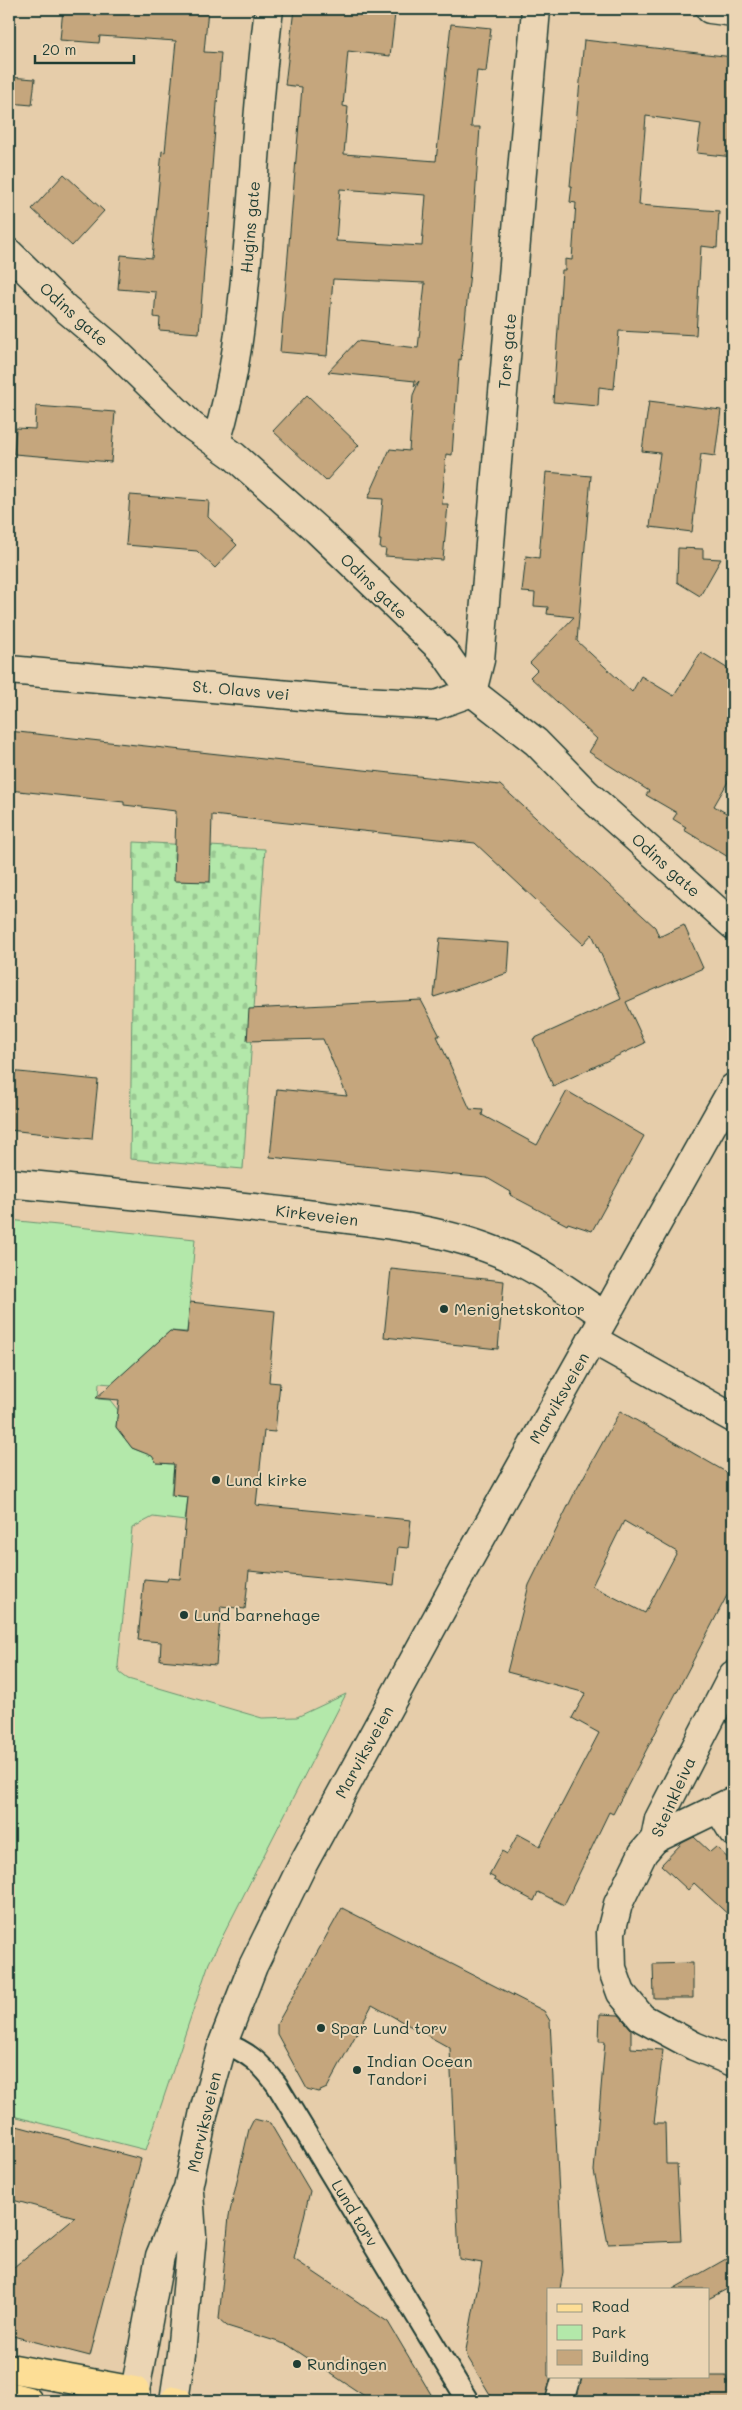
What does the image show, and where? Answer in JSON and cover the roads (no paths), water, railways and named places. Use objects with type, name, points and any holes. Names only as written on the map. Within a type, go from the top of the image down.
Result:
[{"type":"main road","points":[[9,2368],[136,2396]]},
{"type":"main road","points":[[9,2396],[28,2401]]},
{"type":"street","name":"Hugins gate","points":[[216,442],[235,370],[269,9]]},
{"type":"street","name":"Tors gate","points":[[472,692],[480,660],[536,9]]},
{"type":"street","points":[[710,9],[733,12]]},
{"type":"street","name":"Odins gate","points":[[9,253],[65,308],[112,348],[192,426],[216,442],[316,529],[444,652],[472,692],[536,742],[614,819],[733,925]]},
{"type":"street","name":"St. Olavs vei","points":[[9,670],[346,700],[436,705],[472,692]]},
{"type":"street","name":"Marviksveien","points":[[136,2396],[160,2256],[188,2188],[204,2111],[223,2043],[253,1966],[303,1864],[562,1390],[733,1088]]},
{"type":"street","name":"Kirkeveien","points":[[9,1183],[366,1221],[450,1236],[506,1255],[563,1287],[599,1327]]},
{"type":"street","name":"Marviksveien","points":[[599,1327],[733,1418]]},
{"type":"street","name":"Steinkleiva","points":[[733,1675],[659,1819],[655,1840],[643,1853],[631,1876],[618,1904],[611,1932],[612,1968],[621,1993],[642,2018],[694,2046],[733,2062]]},
{"type":"street","points":[[655,1840],[726,1805],[733,1832]]},
{"type":"street","name":"Lund torv","points":[[223,2043],[242,2049],[252,2057],[277,2085],[468,2401]]},
{"type":"street","name":"Marviksveien","points":[[176,2401],[192,2236],[188,2188]]},
{"type":"street","points":[[560,2401],[566,2378]]},
{"type":"street","points":[[136,2396],[176,2401]]},
{"type":"place","name":"Menighetskontor","points":[[444,1309]]},
{"type":"place","name":"Lund kirke","points":[[216,1480]]},
{"type":"place","name":"Lund barnehage","points":[[184,1615]]},
{"type":"place","name":"Spar Lund torv","points":[[321,2028]]},
{"type":"place","name":"Indian Ocean Tandori","points":[[357,2070]]},
{"type":"place","name":"Rundingen","points":[[297,2364]]}]
